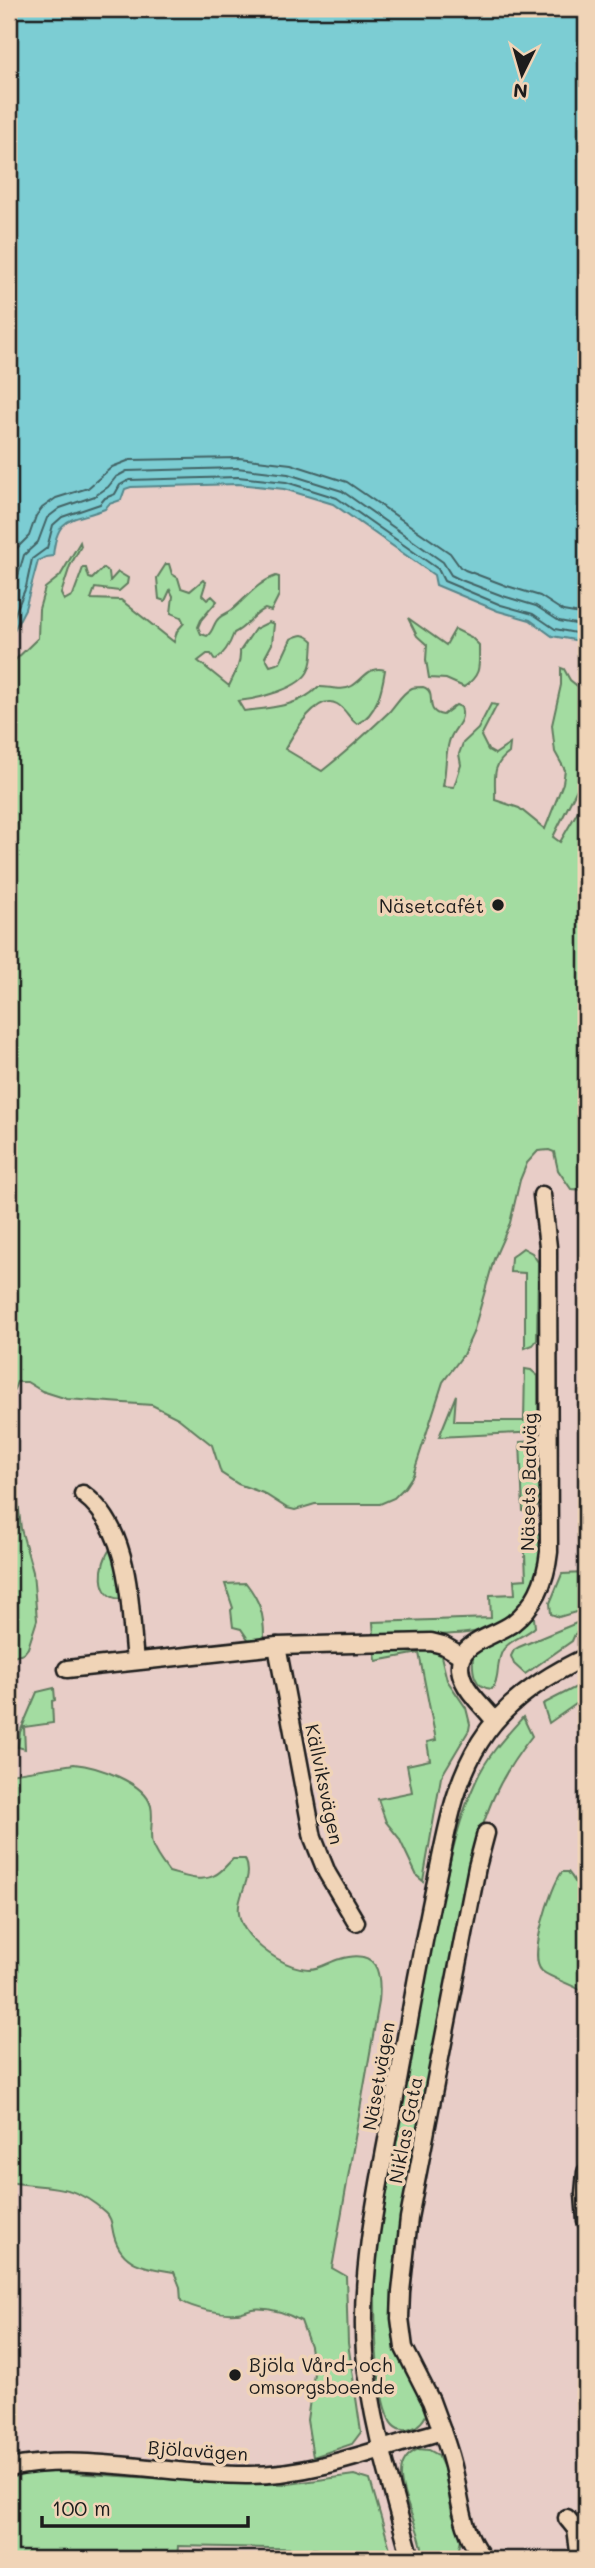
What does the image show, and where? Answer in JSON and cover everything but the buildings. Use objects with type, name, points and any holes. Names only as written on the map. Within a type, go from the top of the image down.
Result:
[{"type":"street","name":"Näsets Badväg","points":[[462,1657],[470,1646],[512,1624],[526,1610],[537,1596],[547,1568],[550,1524],[548,1247],[542,1195]]},
{"type":"street","points":[[83,1494],[102,1511],[118,1545],[135,1661]]},
{"type":"street","points":[[67,1669],[277,1646],[431,1642],[443,1645],[462,1657],[464,1682],[495,1720]]},
{"type":"street","name":"Källviksvägen","points":[[277,1646],[313,1838],[327,1873],[356,1922]]},
{"type":"street","name":"Näsetvägen","points":[[411,2559],[372,2403],[365,2352],[364,2311],[368,2255],[422,1946],[450,1815],[466,1768],[495,1720],[552,1675],[586,1657]]},
{"type":"street","name":"Niklas Gata","points":[[484,2559],[473,2544],[466,2526],[455,2473],[442,2431],[404,2348],[400,2318],[403,2260],[409,2218],[477,1867],[486,1833]]},
{"type":"street","points":[[586,2172],[586,2221]]},
{"type":"street","name":"Bjölavägen","points":[[9,2468],[86,2464],[251,2475],[322,2465],[442,2431]]},
{"type":"street","points":[[567,2518],[576,2529],[580,2559]]},
{"type":"green space","points":[[80,542],[81,546],[70,566],[61,594],[64,600],[73,595],[83,568],[86,568],[89,578],[92,579],[103,568],[109,572],[110,581],[118,572],[128,578],[127,584],[119,591],[95,588],[91,599],[121,600],[174,642],[177,631],[184,623],[181,617],[171,613],[173,596],[170,590],[165,601],[159,599],[157,578],[166,564],[169,564],[172,574],[178,578],[181,588],[190,591],[203,580],[206,582],[202,595],[207,600],[212,596],[217,601],[198,627],[201,634],[207,636],[217,620],[253,590],[276,576],[279,577],[279,595],[271,611],[265,609],[234,633],[227,648],[215,660],[211,654],[207,654],[198,661],[229,686],[238,665],[240,651],[255,629],[269,622],[274,624],[272,644],[265,657],[270,666],[280,663],[291,639],[303,635],[313,641],[311,663],[305,676],[278,692],[238,701],[244,711],[293,703],[318,687],[348,688],[375,669],[385,670],[377,701],[364,720],[357,724],[340,706],[329,702],[313,709],[294,734],[285,749],[322,771],[381,720],[406,692],[412,688],[423,687],[430,693],[433,710],[437,713],[443,715],[456,705],[461,707],[462,717],[448,747],[443,786],[454,787],[461,765],[459,754],[463,743],[478,729],[491,704],[497,705],[481,736],[488,750],[495,754],[510,744],[509,753],[496,768],[495,800],[519,808],[545,829],[563,783],[565,770],[555,752],[552,725],[561,685],[561,668],[570,680],[586,693],[586,771],[553,837],[560,842],[582,804],[586,791],[586,1190],[571,1189],[558,1170],[554,1152],[538,1151],[527,1163],[520,1180],[510,1223],[494,1259],[473,1333],[463,1355],[443,1382],[413,1475],[394,1498],[380,1504],[315,1504],[295,1510],[287,1508],[221,1473],[212,1445],[178,1418],[152,1405],[67,1399],[42,1391],[27,1382],[17,1382],[9,1401],[9,666],[38,638],[39,609],[45,588],[60,576]]},
{"type":"green space","points":[[408,618],[446,645],[455,629],[471,637],[479,645],[478,669],[474,678],[464,687],[446,679],[429,678],[427,645],[417,636]]},
{"type":"green space","points":[[523,1248],[532,1253],[538,1262],[537,1340],[525,1348],[525,1273],[510,1272],[511,1257]]},
{"type":"green space","points":[[525,1369],[538,1376],[538,1432],[439,1437],[456,1395],[454,1421],[524,1421]]},
{"type":"green space","points":[[9,1414],[21,1529],[33,1572],[37,1620],[28,1648],[24,1653],[9,1657]]},
{"type":"green space","points":[[541,1441],[542,1500],[534,1509],[523,1511],[520,1442]]},
{"type":"green space","points":[[524,1528],[531,1528],[541,1536],[539,1566],[528,1594],[507,1618],[495,1625],[469,1633],[374,1636],[373,1622],[491,1618],[490,1595],[515,1594],[514,1580],[526,1579]]},
{"type":"green space","points":[[111,1548],[115,1549],[121,1599],[107,1593],[103,1586],[102,1570]]},
{"type":"green space","points":[[586,1573],[582,1575],[582,1584],[586,1584],[586,1609],[559,1617],[551,1614],[550,1603],[562,1574]]},
{"type":"green space","points":[[246,1583],[258,1602],[264,1629],[264,1637],[250,1642],[241,1629],[233,1627],[233,1608],[225,1584]]},
{"type":"green space","points":[[528,1618],[534,1618],[535,1627],[503,1650],[492,1689],[481,1685],[475,1677],[473,1655]]},
{"type":"green space","points":[[586,1619],[586,1628],[575,1634],[572,1641],[525,1674],[514,1664],[511,1656],[514,1650]]},
{"type":"green space","points":[[375,1650],[433,1650],[441,1656],[447,1680],[466,1708],[470,1724],[441,1777],[423,1881],[417,1876],[399,1838],[386,1822],[378,1799],[412,1792],[407,1765],[430,1760],[427,1742],[436,1740],[419,1653],[376,1661]]},
{"type":"green space","points":[[586,1682],[586,1697],[549,1723],[543,1704]]},
{"type":"green space","points":[[54,1688],[53,1723],[24,1727],[25,1749],[18,1747],[20,1732],[37,1692]]},
{"type":"green space","points":[[523,1717],[532,1736],[494,1796],[472,1864],[412,2163],[401,2359],[427,2411],[416,2427],[398,2429],[389,2419],[384,2406],[378,2372],[375,2286],[379,2237],[421,1994],[445,1880],[469,1797],[485,1763]]},
{"type":"green space","points":[[74,1764],[119,1777],[147,1797],[152,1811],[152,1844],[169,1872],[192,1878],[210,1877],[218,1874],[233,1859],[245,1859],[247,1877],[239,1912],[249,1935],[268,1953],[293,1966],[309,1969],[352,1956],[362,1957],[369,1960],[378,1972],[379,2002],[332,2268],[346,2276],[348,2343],[361,2432],[352,2444],[313,2457],[307,2420],[314,2373],[310,2346],[301,2321],[271,2310],[252,2309],[238,2313],[222,2313],[187,2304],[181,2301],[180,2287],[174,2272],[137,2264],[123,2254],[109,2217],[93,2202],[59,2188],[9,2182],[9,1774]]},
{"type":"green space","points":[[562,1872],[568,1872],[577,1884],[586,1914],[586,1993],[546,1974],[538,1964],[537,1952],[542,1922]]},
{"type":"green space","points":[[419,2449],[438,2455],[444,2468],[452,2513],[461,2539],[457,2559],[425,2559],[404,2495],[401,2473],[403,2463],[409,2455]]},
{"type":"green space","points":[[39,2471],[289,2484],[354,2475],[370,2480],[393,2559],[341,2559],[316,2549],[178,2546],[177,2559],[9,2559],[9,2475]]},
{"type":"water","points":[[9,9],[586,9],[586,642],[552,636],[530,620],[498,611],[436,585],[434,575],[333,504],[284,489],[238,484],[131,487],[125,489],[121,500],[62,526],[55,542],[53,556],[38,561],[25,609],[11,636],[9,663]]},
{"type":"place","name":"Näsetcafét","points":[[498,905]]},
{"type":"place","name":"Bjöla Vård- och omsorgsboende","points":[[235,2375]]}]
